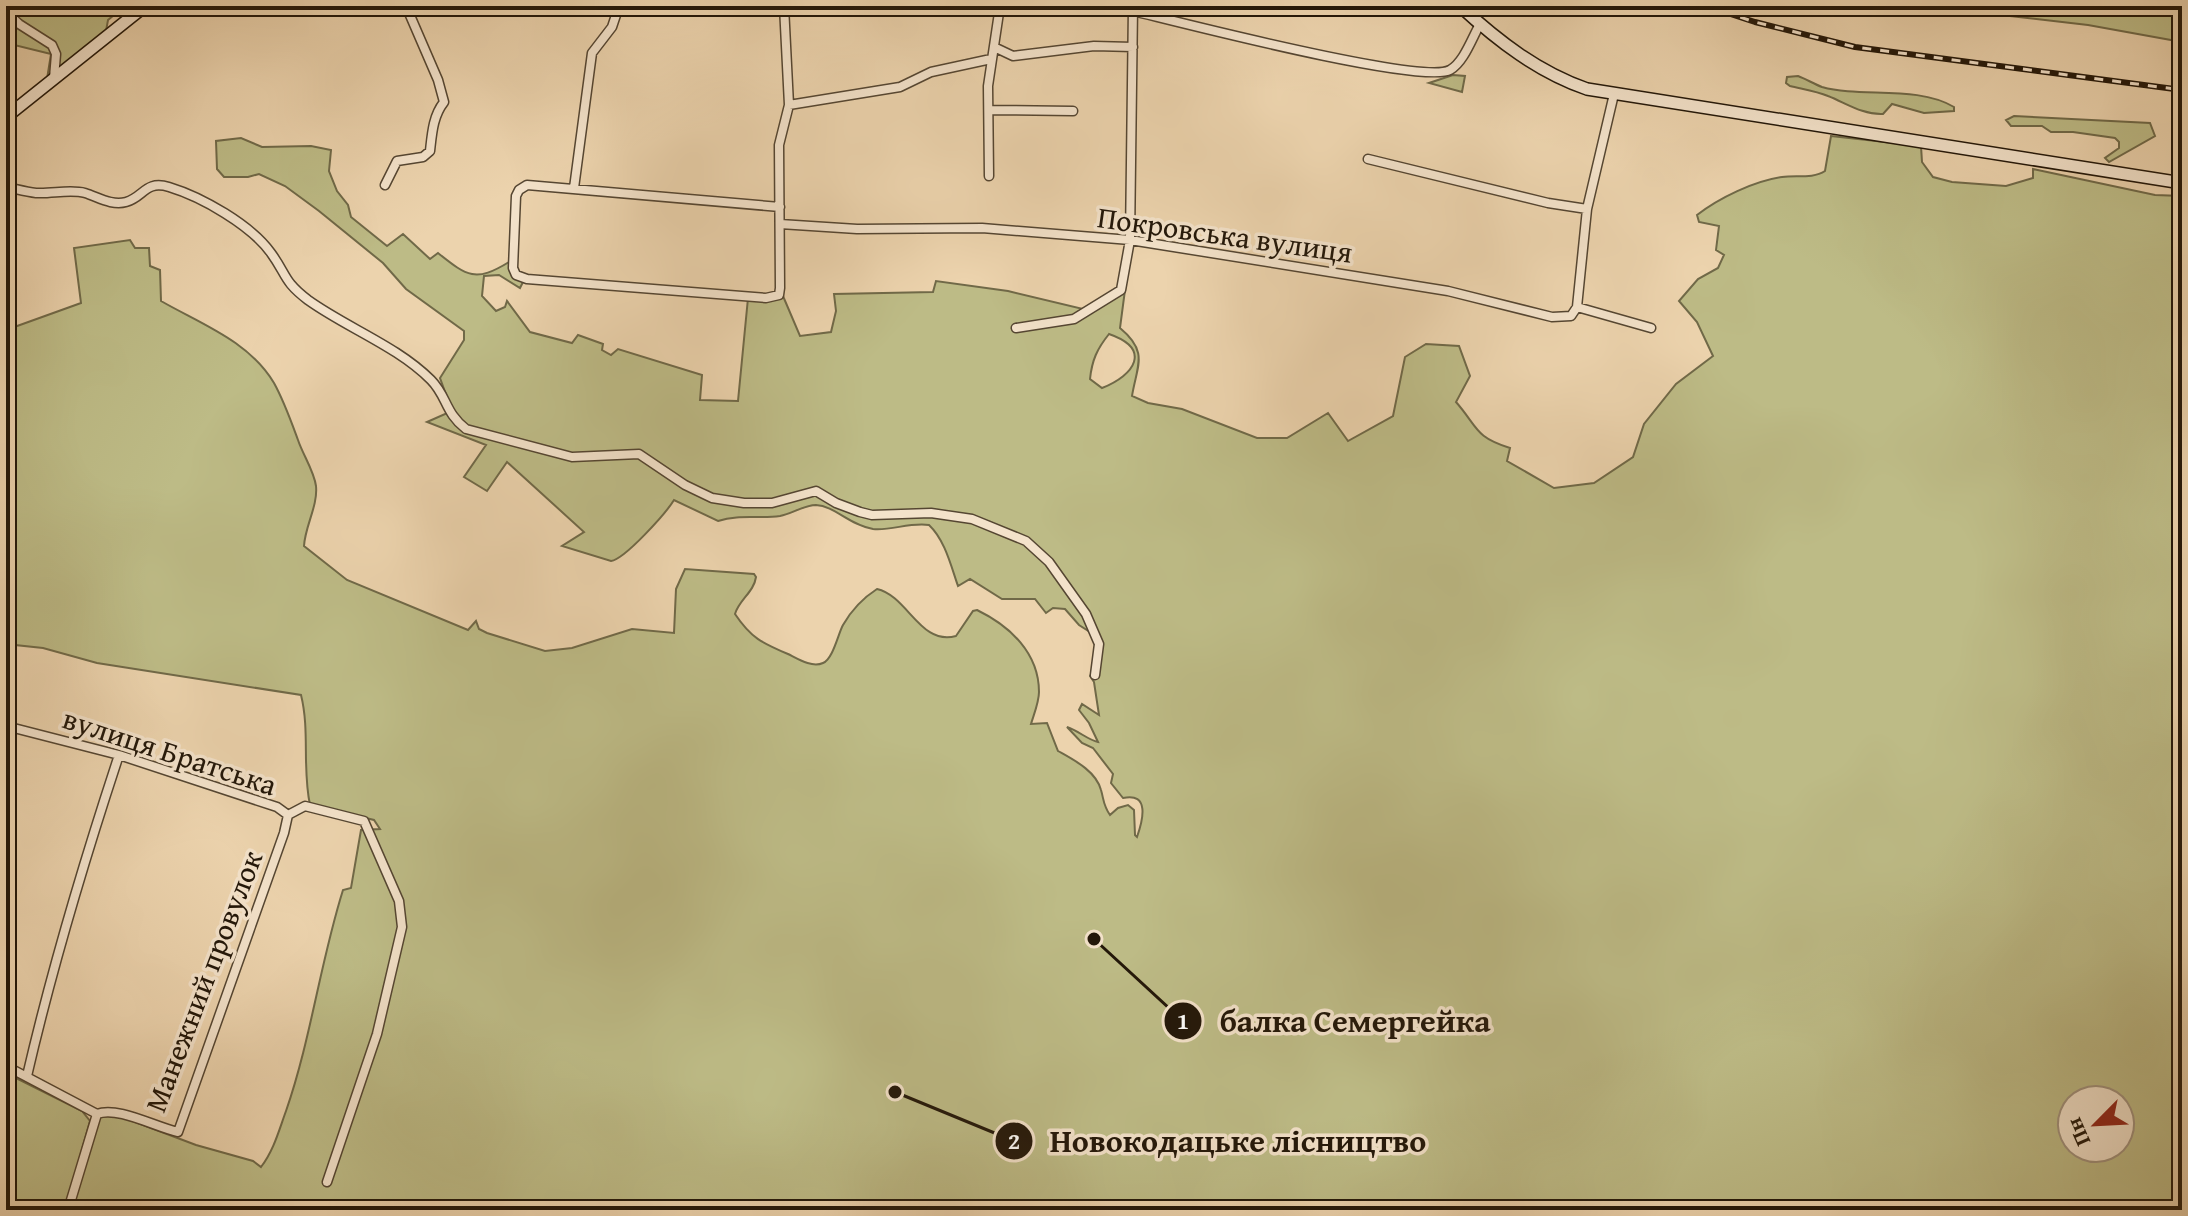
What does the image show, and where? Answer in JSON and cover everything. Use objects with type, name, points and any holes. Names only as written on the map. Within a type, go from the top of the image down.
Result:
[{"type":"street","points":[[6,117],[145,6]]},
{"type":"street","points":[[385,185],[397,161],[423,157],[430,151],[435,118],[444,102],[438,80],[406,6]]},
{"type":"street","points":[[574,188],[592,53],[612,27],[619,6]]},
{"type":"street","points":[[780,207],[527,185],[516,196],[511,258],[516,275],[527,279],[766,298],[779,295],[780,224],[780,207],[779,145],[789,105],[784,6]]},
{"type":"street","points":[[989,176],[991,59],[1000,6]]},
{"type":"street","points":[[1460,6],[1550,74],[1587,89],[2182,183]]},
{"type":"street","points":[[1016,328],[1074,319],[1121,290],[1130,240],[1133,9],[1287,48],[1391,69],[1441,72],[1457,64],[1480,24]]},
{"type":"street","points":[[6,12],[52,45],[56,54],[54,78]]},
{"type":"street","points":[[994,47],[1013,56],[1094,46],[1133,47]]},
{"type":"street","points":[[789,105],[900,87],[931,72],[991,59]]},
{"type":"street","points":[[1577,307],[1587,209],[1614,94]]},
{"type":"street","points":[[989,110],[1073,111]]},
{"type":"street","points":[[1368,159],[1548,203],[1587,209]]},
{"type":"street","points":[[6,187],[34,193],[81,192],[116,203],[129,201],[143,190],[157,185],[203,201],[256,236],[271,254],[287,283],[310,302],[390,350],[429,378],[438,388],[453,419],[466,429],[572,457],[639,454],[685,485],[712,498],[772,503],[816,491],[872,515],[931,513],[972,519],[1007,532],[1026,541],[1049,562],[1086,614],[1099,644],[1095,675]]},
{"type":"street","name":"Покровська вулиця","points":[[780,224],[857,229],[982,228],[1130,240],[1459,293],[1552,317],[1571,316],[1577,307],[1651,328]]},
{"type":"street","name":"вулиця Братська","points":[[6,726],[119,755],[277,807],[288,815],[305,806],[364,821],[399,901],[402,927],[377,1034],[327,1182]]},
{"type":"street","points":[[27,1076],[92,836],[119,755]]},
{"type":"street","name":"Манежний провулок","points":[[68,1210],[97,1114],[116,1112],[178,1132],[288,815]]},
{"type":"street","points":[[6,1066],[97,1114]]},
{"type":"shaded area","points":[[6,6],[125,6],[108,20],[106,31],[47,79],[51,54],[6,43]]},
{"type":"shaded area","points":[[1922,6],[2182,6],[2182,42],[2088,25]]},
{"type":"shaded area","points":[[1453,75],[1465,76],[1462,92],[1429,83]]},
{"type":"shaded area","points":[[1798,76],[1837,90],[1923,96],[1954,107],[1954,111],[1924,113],[1892,104],[1883,114],[1868,113],[1786,83],[1787,77]]},
{"type":"shaded area","points":[[2014,116],[2150,123],[2155,136],[2109,162],[2105,158],[2119,148],[2115,138],[2051,132],[2042,126],[2011,126],[2006,120]]},
{"type":"shaded area","points":[[1831,136],[1921,146],[1922,162],[1933,177],[1952,182],[2006,186],[2033,178],[2033,169],[2155,195],[2182,196],[2182,1210],[72,1210],[99,1118],[104,1114],[114,1114],[196,1145],[253,1161],[261,1167],[276,1140],[295,1084],[343,890],[351,888],[361,830],[380,829],[374,820],[310,805],[301,695],[97,663],[43,648],[6,644],[6,330],[81,303],[74,248],[130,240],[135,248],[149,248],[150,266],[160,270],[161,301],[223,335],[264,368],[281,397],[315,480],[315,501],[304,546],[347,580],[468,630],[476,621],[479,629],[487,633],[545,651],[572,648],[632,629],[674,633],[676,589],[685,569],[754,574],[756,577],[752,587],[735,614],[758,639],[814,664],[827,661],[843,625],[862,601],[877,589],[888,593],[923,627],[944,637],[956,636],[973,611],[977,610],[1011,633],[1034,665],[1039,692],[1031,724],[1047,723],[1058,751],[1094,777],[1110,815],[1128,805],[1134,810],[1137,837],[1142,816],[1141,803],[1132,797],[1123,798],[1111,783],[1113,774],[1093,748],[1082,743],[1067,727],[1098,742],[1079,710],[1082,704],[1099,715],[1094,682],[1090,676],[1094,670],[1097,644],[1093,634],[1079,625],[1065,609],[1053,608],[1046,613],[1035,599],[1002,599],[970,579],[958,586],[943,546],[929,525],[873,529],[816,505],[780,516],[718,521],[674,500],[635,544],[611,561],[562,546],[584,532],[507,462],[487,491],[464,477],[486,445],[427,422],[452,411],[440,378],[464,340],[464,331],[406,289],[383,263],[285,186],[259,174],[224,177],[217,169],[216,141],[241,138],[262,147],[311,146],[331,150],[329,171],[337,191],[348,205],[351,217],[387,246],[403,234],[430,259],[438,253],[472,274],[488,273],[509,262],[510,272],[523,282],[520,288],[499,275],[484,276],[482,296],[496,311],[505,307],[507,301],[530,332],[572,343],[578,335],[603,344],[602,350],[611,355],[618,349],[702,375],[700,400],[738,401],[748,298],[768,300],[783,296],[800,336],[831,332],[836,311],[834,294],[933,292],[936,281],[1008,291],[1087,310],[1125,290],[1120,328],[1135,344],[1139,359],[1132,396],[1148,403],[1182,409],[1257,438],[1287,438],[1328,413],[1348,441],[1393,416],[1405,357],[1426,344],[1459,346],[1470,376],[1456,402],[1483,435],[1510,448],[1507,461],[1554,488],[1594,483],[1633,457],[1644,424],[1676,384],[1713,356],[1697,322],[1679,301],[1698,279],[1718,268],[1724,255],[1716,250],[1719,226],[1699,222],[1697,215],[1716,202],[1760,182],[1825,171]],"holes":[[[1109,334],[1131,347],[1134,362],[1123,376],[1102,388],[1090,379],[1096,355]]]},
{"type":"shaded area","points":[[6,1073],[82,1111],[90,1121],[65,1210],[6,1210]]},
{"type":"railway","points":[[1706,6],[1755,22],[1855,47],[2182,90]]},
{"type":"place","name":"балка Семергейка","points":[[1094,939]]},
{"type":"place","name":"Новокодацьке лісництво","points":[[895,1092]]}]
